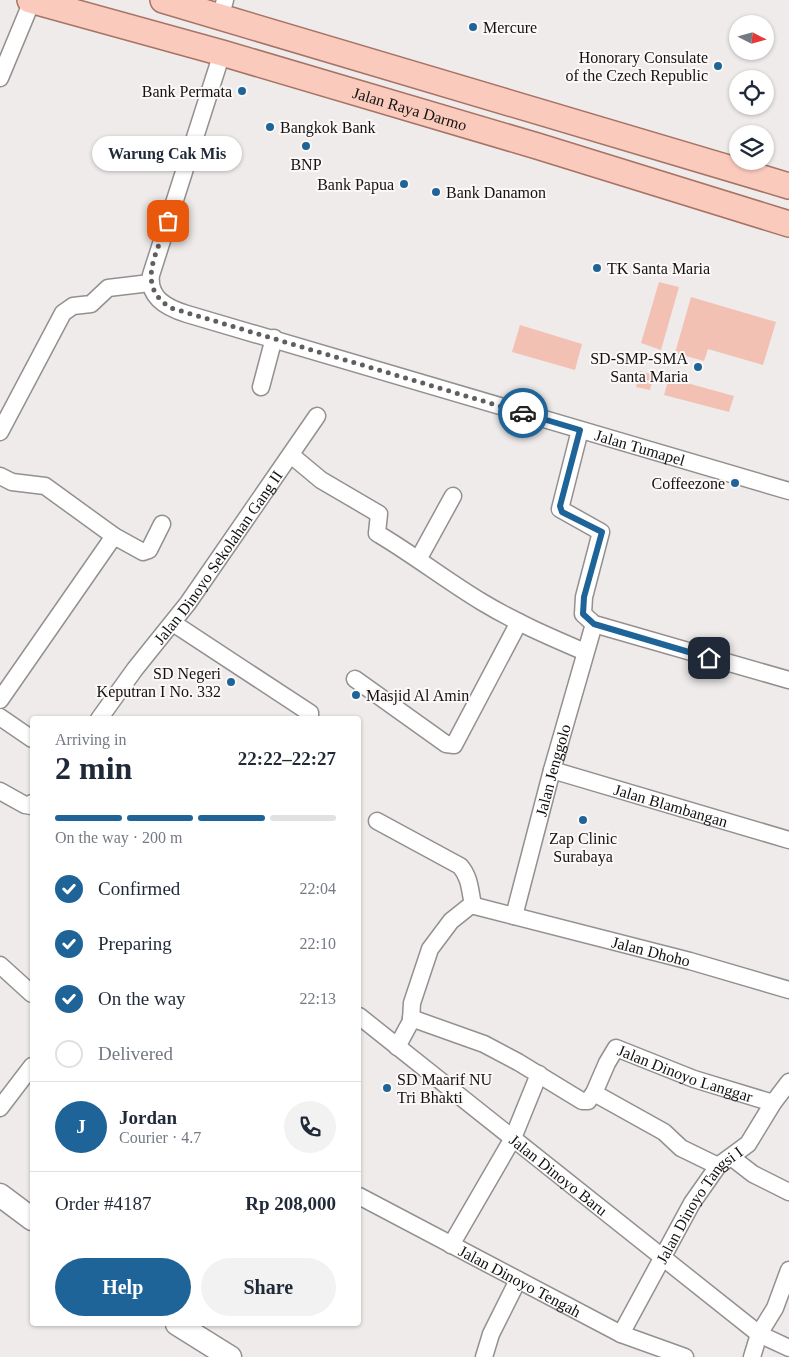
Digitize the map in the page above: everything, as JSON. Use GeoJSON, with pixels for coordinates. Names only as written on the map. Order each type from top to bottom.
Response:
{"type":"FeatureCollection","features":[{"type":"Feature","properties":{"kind":"main road","name":"Jalan Raya Darmo"},"geometry":{"type":"LineString","coordinates":[[31,0],[222,53],[537,146],[789,224]]}},
{"type":"Feature","properties":{"kind":"main road"},"geometry":{"type":"LineString","coordinates":[[163,0],[222,9],[367,59],[789,186]]}},
{"type":"Feature","properties":{"kind":"main road"},"geometry":{"type":"LineString","coordinates":[[537,146],[549,142],[554,130],[552,121],[544,112]]}},
{"type":"Feature","properties":{"kind":"main road"},"geometry":{"type":"LineString","coordinates":[[574,158],[570,151],[572,137],[577,128],[583,125]]}},
{"type":"Feature","properties":{"kind":"main road"},"geometry":{"type":"LineString","coordinates":[[0,1195],[30,1218]]}},
{"type":"Feature","properties":{"kind":"main road"},"geometry":{"type":"LineString","coordinates":[[182,1326],[230,1357]]}},
{"type":"Feature","properties":{"kind":"street"},"geometry":{"type":"LineString","coordinates":[[0,78],[31,0]]}},
{"type":"Feature","properties":{"kind":"street"},"geometry":{"type":"LineString","coordinates":[[0,432],[63,313],[73,306],[91,304],[108,288],[151,287],[157,252],[222,53]]}},
{"type":"Feature","properties":{"kind":"street","name":"Jalan Tumapel"},"geometry":{"type":"LineString","coordinates":[[151,287],[163,304],[178,311],[789,491]]}},
{"type":"Feature","properties":{"kind":"street"},"geometry":{"type":"LineString","coordinates":[[261,387],[274,338]]}},
{"type":"Feature","properties":{"kind":"street","name":"Jalan Dinoyo Sekolahan Gang II"},"geometry":{"type":"LineString","coordinates":[[101,716],[134,668],[173,623],[317,416]]}},
{"type":"Feature","properties":{"kind":"street"},"geometry":{"type":"LineString","coordinates":[[580,430],[560,509],[602,532],[582,607],[583,614],[594,624],[789,680]]}},
{"type":"Feature","properties":{"kind":"street"},"geometry":{"type":"LineString","coordinates":[[291,455],[320,480],[379,514],[376,533],[419,558],[455,586],[519,622],[586,652]]}},
{"type":"Feature","properties":{"kind":"street"},"geometry":{"type":"LineString","coordinates":[[0,476],[12,482],[45,486],[114,536],[146,552],[162,524]]}},
{"type":"Feature","properties":{"kind":"street"},"geometry":{"type":"LineString","coordinates":[[419,558],[453,496]]}},
{"type":"Feature","properties":{"kind":"street"},"geometry":{"type":"LineString","coordinates":[[0,700],[114,536]]}},
{"type":"Feature","properties":{"kind":"street"},"geometry":{"type":"LineString","coordinates":[[355,679],[446,744],[454,745],[519,622]]}},
{"type":"Feature","properties":{"kind":"street"},"geometry":{"type":"LineString","coordinates":[[173,623],[310,716]]}},
{"type":"Feature","properties":{"kind":"street","name":"Jalan Jenggolo"},"geometry":{"type":"LineString","coordinates":[[514,916],[552,770],[594,624]]}},
{"type":"Feature","properties":{"kind":"street"},"geometry":{"type":"LineString","coordinates":[[0,717],[30,738]]}},
{"type":"Feature","properties":{"kind":"street","name":"Jalan Blambangan"},"geometry":{"type":"LineString","coordinates":[[552,770],[789,840]]}},
{"type":"Feature","properties":{"kind":"street"},"geometry":{"type":"LineString","coordinates":[[0,791],[30,806]]}},
{"type":"Feature","properties":{"kind":"street"},"geometry":{"type":"LineString","coordinates":[[377,821],[460,866],[466,872],[473,906],[464,909],[451,921],[430,950],[414,996],[411,1018],[397,1047]]}},
{"type":"Feature","properties":{"kind":"street","name":"Jalan Dhoho"},"geometry":{"type":"LineString","coordinates":[[473,906],[789,990]]}},
{"type":"Feature","properties":{"kind":"street"},"geometry":{"type":"LineString","coordinates":[[0,965],[30,992]]}},
{"type":"Feature","properties":{"kind":"street","name":"Jalan Dinoyo Baru"},"geometry":{"type":"LineString","coordinates":[[361,1018],[759,1334],[789,1348]]}},
{"type":"Feature","properties":{"kind":"street"},"geometry":{"type":"LineString","coordinates":[[411,1018],[484,1044],[539,1074],[582,1101],[588,1101],[594,1093],[664,1132],[681,1148],[724,1161],[789,1192]]}},
{"type":"Feature","properties":{"kind":"street","name":"Jalan Dinoyo Langgar"},"geometry":{"type":"LineString","coordinates":[[594,1093],[616,1048],[694,1079],[773,1103]]}},
{"type":"Feature","properties":{"kind":"street"},"geometry":{"type":"LineString","coordinates":[[0,1108],[30,1069]]}},
{"type":"Feature","properties":{"kind":"street"},"geometry":{"type":"LineString","coordinates":[[451,1245],[513,1138],[539,1074]]}},
{"type":"Feature","properties":{"kind":"street","name":"Jalan Dinoyo Tangsi I"},"geometry":{"type":"LineString","coordinates":[[621,1334],[692,1203],[724,1161],[752,1139],[773,1103],[789,1082]]}},
{"type":"Feature","properties":{"kind":"street","name":"Jalan Dinoyo Tengah"},"geometry":{"type":"LineString","coordinates":[[361,1197],[621,1334],[685,1357]]}},
{"type":"Feature","properties":{"kind":"street"},"geometry":{"type":"LineString","coordinates":[[752,1357],[759,1334],[775,1308],[789,1270]]}},
{"type":"Feature","properties":{"kind":"street"},"geometry":{"type":"LineString","coordinates":[[484,1357],[491,1334],[518,1280]]}},
{"type":"Feature","properties":{"kind":"shaded area"},"geometry":{"type":"Polygon","coordinates":[[[659,282],[679,287],[661,350],[641,343],[659,282]]]}},
{"type":"Feature","properties":{"kind":"shaded area"},"geometry":{"type":"Polygon","coordinates":[[[691,297],[776,322],[763,365],[708,349],[704,361],[675,353],[691,297]]]}},
{"type":"Feature","properties":{"kind":"shaded area"},"geometry":{"type":"Polygon","coordinates":[[[520,325],[582,344],[575,370],[512,352],[520,325]]]}},
{"type":"Feature","properties":{"kind":"shaded area"},"geometry":{"type":"Polygon","coordinates":[[[640,371],[654,375],[650,390],[636,387],[640,371]]]}},
{"type":"Feature","properties":{"kind":"shaded area"},"geometry":{"type":"Polygon","coordinates":[[[669,378],[734,396],[729,412],[664,395],[669,378]]]}},
{"type":"Feature","properties":{"kind":"way so far"},"geometry":{"type":"LineString","coordinates":[[168,221],[154,263],[150,283],[152,290],[163,304],[186,314],[274,338],[448,392],[523,413]]}},
{"type":"Feature","properties":{"kind":"place","name":"Mercure"},"geometry":{"type":"Point","coordinates":[473,27]}},
{"type":"Feature","properties":{"kind":"place","name":"Honorary Consulate of the Czech Republic"},"geometry":{"type":"Point","coordinates":[718,66]}},
{"type":"Feature","properties":{"kind":"place","name":"Bank Permata"},"geometry":{"type":"Point","coordinates":[242,91]}},
{"type":"Feature","properties":{"kind":"place","name":"Bangkok Bank"},"geometry":{"type":"Point","coordinates":[270,127]}},
{"type":"Feature","properties":{"kind":"place","name":"BNP"},"geometry":{"type":"Point","coordinates":[306,146]}},
{"type":"Feature","properties":{"kind":"place","name":"Bank Papua"},"geometry":{"type":"Point","coordinates":[404,184]}},
{"type":"Feature","properties":{"kind":"place","name":"Bank Danamon"},"geometry":{"type":"Point","coordinates":[436,192]}},
{"type":"Feature","properties":{"kind":"place","name":"Warung Cak Mis"},"geometry":{"type":"Point","coordinates":[168,221]}},
{"type":"Feature","properties":{"kind":"place","name":"TK Santa Maria"},"geometry":{"type":"Point","coordinates":[597,268]}},
{"type":"Feature","properties":{"kind":"place","name":"SD-SMP-SMA Santa Maria"},"geometry":{"type":"Point","coordinates":[698,367]}},
{"type":"Feature","properties":{"kind":"place","name":"Coffeezone"},"geometry":{"type":"Point","coordinates":[735,483]}},
{"type":"Feature","properties":{"kind":"place","name":"SD Negeri Keputran I No. 332"},"geometry":{"type":"Point","coordinates":[231,682]}},
{"type":"Feature","properties":{"kind":"place","name":"Masjid Al Amin"},"geometry":{"type":"Point","coordinates":[356,695]}},
{"type":"Feature","properties":{"kind":"place","name":"Zap Clinic Surabaya"},"geometry":{"type":"Point","coordinates":[583,820]}},
{"type":"Feature","properties":{"kind":"place","name":"SD Maarif NU Tri Bhakti"},"geometry":{"type":"Point","coordinates":[387,1088]}},
{"type":"Feature","properties":{"kind":"route"},"geometry":{"type":"LineString","coordinates":[[523,413],[580,430],[560,509],[562,512],[602,532],[584,597],[583,614],[594,624],[709,658]]}}]}
